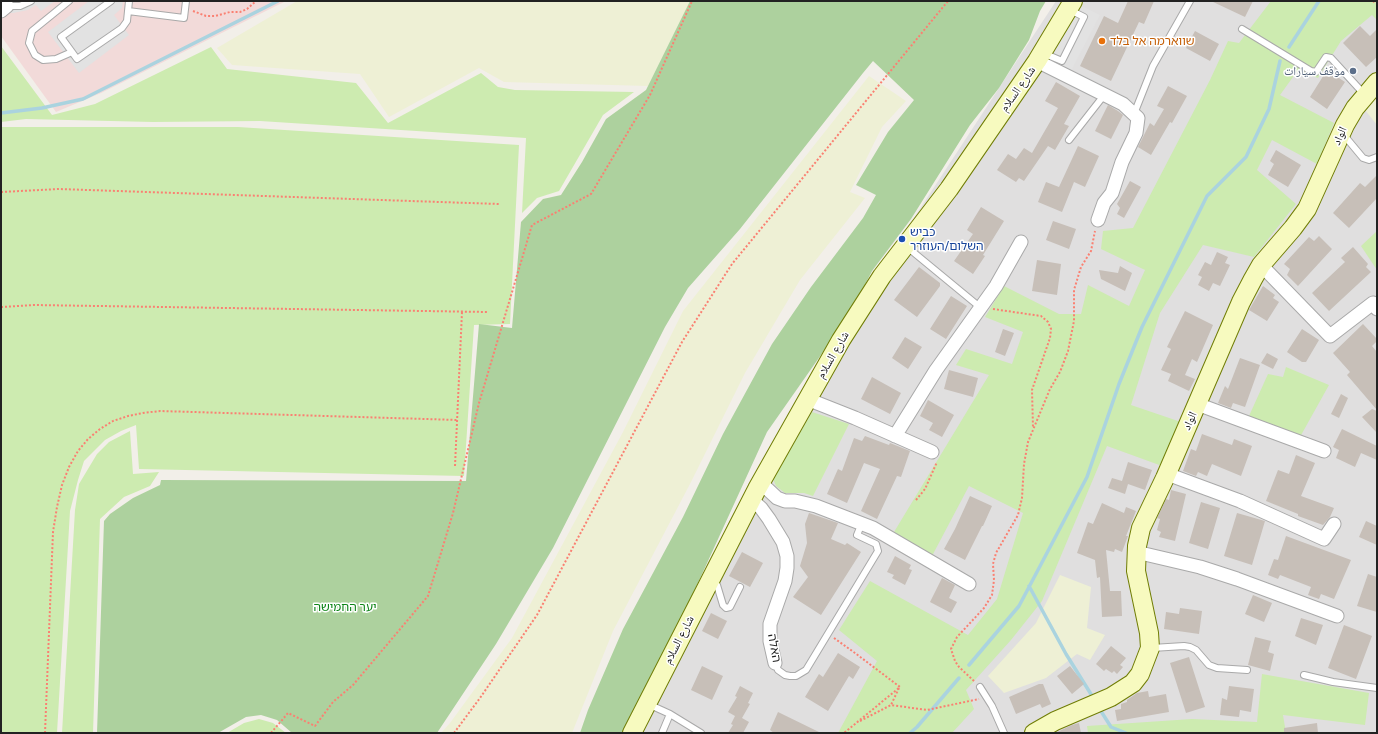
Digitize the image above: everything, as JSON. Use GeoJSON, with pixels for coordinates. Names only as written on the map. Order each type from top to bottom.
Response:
{"type":"FeatureCollection","features":[{"type":"Feature","properties":{"kind":"main road","name":"شارع السلام"},"geometry":{"type":"LineString","coordinates":[[632,733],[710,579],[761,483],[841,340],[882,276],[949,189],[1040,56],[1071,5]]}},
{"type":"Feature","properties":{"kind":"main road","name":"الواد"},"geometry":{"type":"LineString","coordinates":[[1034,733],[1111,697],[1133,683],[1140,674],[1150,648],[1149,633],[1136,571],[1136,552],[1141,528],[1167,474],[1242,302],[1261,265],[1307,210],[1342,132],[1355,108],[1377,82]]}},
{"type":"Feature","properties":{"kind":"street"},"geometry":{"type":"LineString","coordinates":[[1040,56],[1123,104],[1138,118],[1136,133],[1122,162],[1112,193],[1104,203],[1098,220]]}},
{"type":"Feature","properties":{"kind":"street"},"geometry":{"type":"LineString","coordinates":[[895,436],[936,370],[996,286],[1021,242]]}},
{"type":"Feature","properties":{"kind":"street"},"geometry":{"type":"LineString","coordinates":[[1261,265],[1330,336],[1376,304]]}},
{"type":"Feature","properties":{"kind":"street"},"geometry":{"type":"LineString","coordinates":[[807,399],[932,452]]}},
{"type":"Feature","properties":{"kind":"street"},"geometry":{"type":"LineString","coordinates":[[1197,404],[1324,451]]}},
{"type":"Feature","properties":{"kind":"street"},"geometry":{"type":"LineString","coordinates":[[1167,474],[1240,501],[1324,539],[1334,524]]}},
{"type":"Feature","properties":{"kind":"street"},"geometry":{"type":"LineString","coordinates":[[761,483],[777,498],[785,501],[794,501],[816,506],[873,528],[969,584]]}},
{"type":"Feature","properties":{"kind":"street","name":"האלה"},"geometry":{"type":"LineString","coordinates":[[752,500],[770,519],[783,542],[787,556],[785,581],[770,624],[770,641],[775,663]]}},
{"type":"Feature","properties":{"kind":"street"},"geometry":{"type":"LineString","coordinates":[[1136,552],[1215,572],[1337,616]]}},
{"type":"Feature","properties":{"kind":"lane"},"geometry":{"type":"LineString","coordinates":[[4,9],[20,6],[31,1]]}},
{"type":"Feature","properties":{"kind":"lane"},"geometry":{"type":"LineString","coordinates":[[68,1],[32,31],[29,43],[35,56],[43,60],[56,59],[72,52]]}},
{"type":"Feature","properties":{"kind":"lane"},"geometry":{"type":"LineString","coordinates":[[111,1],[61,37],[77,59],[122,28],[127,21],[129,1]]}},
{"type":"Feature","properties":{"kind":"lane"},"geometry":{"type":"LineString","coordinates":[[1134,114],[1153,66],[1190,1]]}},
{"type":"Feature","properties":{"kind":"lane"},"geometry":{"type":"LineString","coordinates":[[128,11],[184,18],[186,3]]}},
{"type":"Feature","properties":{"kind":"lane"},"geometry":{"type":"LineString","coordinates":[[1242,29],[1311,71],[1316,72],[1326,57],[1331,58],[1365,96]]}},
{"type":"Feature","properties":{"kind":"lane"},"geometry":{"type":"LineString","coordinates":[[1069,140],[1105,94]]}},
{"type":"Feature","properties":{"kind":"lane"},"geometry":{"type":"LineString","coordinates":[[1342,132],[1363,158],[1369,160],[1377,157]]}},
{"type":"Feature","properties":{"kind":"lane"},"geometry":{"type":"LineString","coordinates":[[905,246],[981,308]]}},
{"type":"Feature","properties":{"kind":"lane","name":"האלה"},"geometry":{"type":"LineString","coordinates":[[775,663],[778,670],[785,675],[796,676],[806,670],[878,551],[876,544],[857,535],[862,523]]}},
{"type":"Feature","properties":{"kind":"lane"},"geometry":{"type":"LineString","coordinates":[[710,579],[717,585],[726,608],[730,607],[740,587]]}},
{"type":"Feature","properties":{"kind":"lane"},"geometry":{"type":"LineString","coordinates":[[1150,648],[1190,647],[1196,650],[1209,664],[1217,668],[1247,670]]}},
{"type":"Feature","properties":{"kind":"lane"},"geometry":{"type":"LineString","coordinates":[[1304,675],[1333,682],[1377,688]]}},
{"type":"Feature","properties":{"kind":"lane"},"geometry":{"type":"LineString","coordinates":[[980,687],[992,706],[1004,733]]}},
{"type":"Feature","properties":{"kind":"lane"},"geometry":{"type":"LineString","coordinates":[[647,703],[670,714],[701,733]]}},
{"type":"Feature","properties":{"kind":"lane"},"geometry":{"type":"LineString","coordinates":[[662,733],[670,714]]}},
{"type":"Feature","properties":{"kind":"path"},"geometry":{"type":"LineString","coordinates":[[186,3],[200,15],[211,17],[230,12],[240,12],[247,9],[256,1]]}},
{"type":"Feature","properties":{"kind":"path"},"geometry":{"type":"LineString","coordinates":[[271,733],[288,713],[316,726],[333,702],[353,685],[428,596],[453,513],[479,403],[532,225],[591,194],[650,95],[692,1]]}},
{"type":"Feature","properties":{"kind":"path"},"geometry":{"type":"LineString","coordinates":[[454,733],[537,615],[682,342],[732,264],[948,1]]}},
{"type":"Feature","properties":{"kind":"path"},"geometry":{"type":"LineString","coordinates":[[1373,1],[1375,3],[1377,1]]}},
{"type":"Feature","properties":{"kind":"path"},"geometry":{"type":"LineString","coordinates":[[1,192],[59,189],[499,204]]}},
{"type":"Feature","properties":{"kind":"path"},"geometry":{"type":"LineString","coordinates":[[980,687],[959,667],[955,661],[951,649],[957,637],[984,608],[992,596],[994,580],[993,564],[996,553],[1018,515],[1022,498],[1024,464],[1028,442],[1068,351],[1074,322],[1074,290],[1081,267],[1091,251],[1098,220]]}},
{"type":"Feature","properties":{"kind":"path"},"geometry":{"type":"LineString","coordinates":[[1,307],[34,305],[488,312]]}},
{"type":"Feature","properties":{"kind":"path"},"geometry":{"type":"LineString","coordinates":[[981,308],[1041,316],[1048,322],[1051,329],[1050,338],[1032,390],[1033,429]]}},
{"type":"Feature","properties":{"kind":"path"},"geometry":{"type":"LineString","coordinates":[[455,466],[462,311]]}},
{"type":"Feature","properties":{"kind":"path"},"geometry":{"type":"LineString","coordinates":[[45,733],[54,532],[57,507],[62,485],[69,467],[81,447],[100,429],[113,421],[128,416],[160,412],[458,420]]}},
{"type":"Feature","properties":{"kind":"path"},"geometry":{"type":"LineString","coordinates":[[916,500],[925,489],[940,454],[932,452]]}},
{"type":"Feature","properties":{"kind":"path"},"geometry":{"type":"LineString","coordinates":[[827,633],[900,687]]}},
{"type":"Feature","properties":{"kind":"path"},"geometry":{"type":"LineString","coordinates":[[891,705],[900,687]]}},
{"type":"Feature","properties":{"kind":"path"},"geometry":{"type":"LineString","coordinates":[[844,733],[900,687]]}},
{"type":"Feature","properties":{"kind":"path"},"geometry":{"type":"LineString","coordinates":[[856,723],[891,705],[927,710],[987,698]]}},
{"type":"Feature","properties":{"kind":"shaded area"},"geometry":{"type":"Polygon","coordinates":[[[1,1],[286,1],[101,93],[56,112],[1,36],[1,1]]]}},
{"type":"Feature","properties":{"kind":"shaded area"},"geometry":{"type":"Polygon","coordinates":[[[3,1],[55,1],[41,11],[36,5],[28,10],[13,13],[3,12],[3,1]]]}},
{"type":"Feature","properties":{"kind":"shaded area"},"geometry":{"type":"Polygon","coordinates":[[[89,1],[123,1],[122,8],[114,15],[129,35],[79,73],[48,32],[89,1]]]}},
{"type":"Feature","properties":{"kind":"shaded area"},"geometry":{"type":"Polygon","coordinates":[[[1056,1],[1377,1],[1377,733],[628,733],[738,506],[800,392],[1056,1]]]}},
{"type":"Feature","properties":{"kind":"shaded area"},"geometry":{"type":"Polygon","coordinates":[[[1080,5],[1100,15],[1071,71],[1050,60],[1080,5]]]}},
{"type":"Feature","properties":{"kind":"green space"},"geometry":{"type":"Polygon","coordinates":[[[297,1],[691,1],[648,86],[504,82],[479,68],[389,117],[360,74],[232,65],[217,48],[297,1]]]}},
{"type":"Feature","properties":{"kind":"green space","name":"יער החמישה"},"geometry":{"type":"Polygon","coordinates":[[[690,1],[1046,1],[1040,11],[1029,40],[999,88],[970,125],[911,219],[872,271],[851,312],[767,432],[654,679],[622,733],[580,733],[588,710],[623,629],[683,517],[723,434],[772,344],[811,287],[863,218],[876,195],[856,185],[888,132],[914,100],[873,61],[740,229],[688,288],[665,327],[553,548],[496,644],[437,733],[292,733],[277,720],[261,715],[246,717],[218,733],[97,733],[104,521],[110,514],[133,498],[160,485],[161,480],[466,481],[479,324],[512,328],[521,222],[543,199],[561,195],[582,162],[606,119],[646,90],[690,1]]]}},
{"type":"Feature","properties":{"kind":"green space"},"geometry":{"type":"Polygon","coordinates":[[[1271,1],[1377,1],[1377,20],[1372,15],[1341,41],[1318,78],[1298,70],[1280,95],[1334,123],[1317,164],[1272,140],[1257,170],[1296,204],[1254,257],[1203,245],[1160,313],[1131,405],[1181,422],[1162,466],[1107,446],[1042,601],[1011,640],[966,690],[974,709],[952,733],[838,733],[877,661],[839,630],[870,581],[968,635],[997,599],[1023,513],[969,486],[932,556],[894,532],[989,375],[956,365],[966,349],[1012,364],[1023,332],[985,317],[1004,286],[1059,314],[1081,314],[1088,285],[1129,306],[1145,270],[1101,249],[1103,231],[1133,228],[1210,80],[1228,41],[1239,43],[1271,1]]]}},
{"type":"Feature","properties":{"kind":"green space"},"geometry":{"type":"Polygon","coordinates":[[[1,46],[52,115],[95,104],[211,47],[227,69],[356,83],[388,123],[481,73],[498,87],[515,90],[634,92],[603,115],[559,191],[537,198],[522,213],[526,138],[260,121],[153,122],[26,119],[1,122],[1,46]]]}},
{"type":"Feature","properties":{"kind":"green space"},"geometry":{"type":"Polygon","coordinates":[[[869,76],[906,101],[882,127],[850,192],[865,198],[800,280],[745,373],[691,482],[613,631],[572,733],[441,733],[450,723],[512,638],[623,432],[683,311],[869,76]]]}},
{"type":"Feature","properties":{"kind":"green space"},"geometry":{"type":"Polygon","coordinates":[[[1377,95],[1377,125],[1365,110],[1377,95]]]}},
{"type":"Feature","properties":{"kind":"green space"},"geometry":{"type":"Polygon","coordinates":[[[1,127],[238,127],[519,145],[510,324],[474,325],[464,476],[139,469],[136,425],[105,440],[84,461],[70,511],[57,733],[1,733],[1,127]]]}},
{"type":"Feature","properties":{"kind":"green space"},"geometry":{"type":"Polygon","coordinates":[[[1377,231],[1377,270],[1361,246],[1377,231]]]}},
{"type":"Feature","properties":{"kind":"green space"},"geometry":{"type":"Polygon","coordinates":[[[1286,367],[1329,385],[1300,437],[1249,416],[1268,374],[1283,377],[1286,367]]]}},
{"type":"Feature","properties":{"kind":"green space"},"geometry":{"type":"Polygon","coordinates":[[[812,412],[849,424],[813,496],[804,493],[785,493],[776,486],[773,479],[812,412]]]}},
{"type":"Feature","properties":{"kind":"green space"},"geometry":{"type":"Polygon","coordinates":[[[130,431],[133,474],[159,472],[150,486],[124,497],[100,519],[93,733],[62,733],[75,510],[79,484],[97,454],[109,442],[130,431]]]}},
{"type":"Feature","properties":{"kind":"green space"},"geometry":{"type":"Polygon","coordinates":[[[1060,575],[1091,587],[1087,628],[1105,635],[1090,660],[1077,654],[1046,678],[1004,693],[988,676],[1036,623],[1060,575]]]}},
{"type":"Feature","properties":{"kind":"green space"},"geometry":{"type":"Polygon","coordinates":[[[1262,674],[1369,693],[1365,725],[1283,715],[1286,733],[1088,733],[1087,726],[1192,719],[1257,722],[1262,674]]]}},
{"type":"Feature","properties":{"kind":"green space"},"geometry":{"type":"Polygon","coordinates":[[[259,719],[273,723],[286,733],[227,733],[244,723],[259,719]]]}},
{"type":"Feature","properties":{"kind":"building"},"geometry":{"type":"Polygon","coordinates":[[[1128,1],[1154,1],[1144,24],[1139,22],[1111,81],[1080,66],[1104,16],[1118,23],[1128,1]]]}},
{"type":"Feature","properties":{"kind":"building"},"geometry":{"type":"Polygon","coordinates":[[[1211,1],[1253,1],[1245,17],[1211,1]]]}},
{"type":"Feature","properties":{"kind":"building"},"geometry":{"type":"Polygon","coordinates":[[[1360,26],[1370,36],[1377,29],[1377,57],[1366,67],[1343,43],[1360,26]]]}},
{"type":"Feature","properties":{"kind":"building"},"geometry":{"type":"Polygon","coordinates":[[[1195,31],[1219,44],[1210,61],[1186,48],[1195,31]]]}},
{"type":"Feature","properties":{"kind":"building"},"geometry":{"type":"Polygon","coordinates":[[[1327,70],[1345,82],[1327,109],[1310,97],[1327,70]]]}},
{"type":"Feature","properties":{"kind":"building"},"geometry":{"type":"Polygon","coordinates":[[[1056,82],[1080,96],[1064,124],[1069,126],[1055,150],[1048,146],[1024,181],[1019,178],[1016,182],[997,170],[1008,154],[1016,159],[1024,148],[1032,153],[1058,108],[1045,101],[1056,82]]]}},
{"type":"Feature","properties":{"kind":"building"},"geometry":{"type":"Polygon","coordinates":[[[1168,86],[1187,96],[1172,123],[1170,122],[1151,155],[1138,147],[1150,123],[1154,126],[1164,109],[1157,106],[1168,86]]]}},
{"type":"Feature","properties":{"kind":"building"},"geometry":{"type":"Polygon","coordinates":[[[1108,105],[1123,115],[1111,139],[1095,131],[1108,105]]]}},
{"type":"Feature","properties":{"kind":"building"},"geometry":{"type":"Polygon","coordinates":[[[1078,146],[1099,156],[1085,187],[1074,182],[1062,212],[1038,202],[1046,182],[1059,187],[1078,146]]]}},
{"type":"Feature","properties":{"kind":"building"},"geometry":{"type":"Polygon","coordinates":[[[1276,150],[1301,165],[1288,187],[1268,175],[1274,164],[1270,161],[1276,150]]]}},
{"type":"Feature","properties":{"kind":"building"},"geometry":{"type":"Polygon","coordinates":[[[1377,175],[1377,198],[1349,228],[1333,213],[1360,183],[1365,187],[1377,175]]]}},
{"type":"Feature","properties":{"kind":"building"},"geometry":{"type":"Polygon","coordinates":[[[1130,181],[1141,187],[1124,218],[1117,214],[1120,208],[1117,204],[1130,181]]]}},
{"type":"Feature","properties":{"kind":"building"},"geometry":{"type":"Polygon","coordinates":[[[981,207],[1004,221],[983,255],[985,256],[973,274],[954,261],[973,234],[967,230],[981,207]]]}},
{"type":"Feature","properties":{"kind":"building"},"geometry":{"type":"Polygon","coordinates":[[[1053,221],[1076,229],[1069,249],[1046,240],[1053,221]]]}},
{"type":"Feature","properties":{"kind":"building"},"geometry":{"type":"Polygon","coordinates":[[[1319,236],[1332,249],[1298,286],[1287,275],[1290,269],[1284,264],[1309,237],[1314,241],[1319,236]]]}},
{"type":"Feature","properties":{"kind":"building"},"geometry":{"type":"Polygon","coordinates":[[[1353,247],[1368,264],[1366,267],[1371,272],[1329,311],[1312,293],[1345,262],[1341,258],[1353,247]]]}},
{"type":"Feature","properties":{"kind":"building"},"geometry":{"type":"Polygon","coordinates":[[[1217,252],[1228,257],[1225,263],[1230,265],[1220,286],[1213,283],[1209,291],[1198,285],[1202,277],[1198,275],[1205,262],[1211,265],[1217,252]]]}},
{"type":"Feature","properties":{"kind":"building"},"geometry":{"type":"Polygon","coordinates":[[[1037,260],[1061,264],[1057,295],[1032,291],[1037,260]]]}},
{"type":"Feature","properties":{"kind":"building"},"geometry":{"type":"Polygon","coordinates":[[[1120,266],[1132,273],[1125,291],[1101,279],[1099,270],[1118,273],[1120,266]]]}},
{"type":"Feature","properties":{"kind":"building"},"geometry":{"type":"Polygon","coordinates":[[[919,267],[940,283],[940,286],[917,317],[894,300],[919,267]]]}},
{"type":"Feature","properties":{"kind":"building"},"geometry":{"type":"Polygon","coordinates":[[[1263,286],[1275,295],[1273,298],[1279,302],[1267,321],[1249,310],[1263,286]]]}},
{"type":"Feature","properties":{"kind":"building"},"geometry":{"type":"Polygon","coordinates":[[[951,296],[967,306],[946,339],[930,329],[951,296]]]}},
{"type":"Feature","properties":{"kind":"building"},"geometry":{"type":"Polygon","coordinates":[[[1185,311],[1213,325],[1197,362],[1192,359],[1185,375],[1195,379],[1189,391],[1168,381],[1171,374],[1161,370],[1171,349],[1167,347],[1185,311]]]}},
{"type":"Feature","properties":{"kind":"building"},"geometry":{"type":"Polygon","coordinates":[[[1363,324],[1377,339],[1372,346],[1377,352],[1377,410],[1347,375],[1350,372],[1333,353],[1363,324]]]}},
{"type":"Feature","properties":{"kind":"building"},"geometry":{"type":"Polygon","coordinates":[[[1003,329],[1014,333],[1005,356],[995,352],[1003,329]]]}},
{"type":"Feature","properties":{"kind":"building"},"geometry":{"type":"Polygon","coordinates":[[[1302,329],[1319,340],[1306,362],[1302,362],[1287,352],[1302,329]]]}},
{"type":"Feature","properties":{"kind":"building"},"geometry":{"type":"Polygon","coordinates":[[[905,337],[922,347],[908,369],[892,358],[905,337]]]}},
{"type":"Feature","properties":{"kind":"building"},"geometry":{"type":"Polygon","coordinates":[[[1267,353],[1278,359],[1273,369],[1261,363],[1267,353]]]}},
{"type":"Feature","properties":{"kind":"building"},"geometry":{"type":"Polygon","coordinates":[[[1240,358],[1260,365],[1245,407],[1233,403],[1231,408],[1218,403],[1225,386],[1228,389],[1240,358]]]}},
{"type":"Feature","properties":{"kind":"building"},"geometry":{"type":"Polygon","coordinates":[[[949,370],[978,378],[973,397],[944,389],[949,370]]]}},
{"type":"Feature","properties":{"kind":"building"},"geometry":{"type":"Polygon","coordinates":[[[872,377],[901,393],[890,414],[861,399],[872,377]]]}},
{"type":"Feature","properties":{"kind":"building"},"geometry":{"type":"Polygon","coordinates":[[[1341,394],[1348,398],[1339,418],[1331,414],[1341,394]]]}},
{"type":"Feature","properties":{"kind":"building"},"geometry":{"type":"Polygon","coordinates":[[[928,400],[954,415],[942,437],[929,430],[933,423],[920,416],[928,400]]]}},
{"type":"Feature","properties":{"kind":"building"},"geometry":{"type":"Polygon","coordinates":[[[1372,409],[1377,411],[1377,433],[1362,417],[1372,409]]]}},
{"type":"Feature","properties":{"kind":"building"},"geometry":{"type":"Polygon","coordinates":[[[1342,429],[1377,446],[1377,460],[1361,453],[1355,467],[1336,458],[1339,450],[1333,447],[1342,429]]]}},
{"type":"Feature","properties":{"kind":"building"},"geometry":{"type":"Polygon","coordinates":[[[1202,434],[1232,445],[1234,439],[1252,446],[1241,476],[1212,464],[1207,476],[1198,472],[1196,476],[1183,471],[1191,449],[1196,451],[1202,434]]]}},
{"type":"Feature","properties":{"kind":"building"},"geometry":{"type":"Polygon","coordinates":[[[865,436],[889,445],[890,443],[910,451],[901,477],[897,476],[877,519],[861,511],[880,469],[864,463],[847,503],[827,494],[838,469],[842,471],[854,438],[862,441],[865,436]]]}},
{"type":"Feature","properties":{"kind":"building"},"geometry":{"type":"Polygon","coordinates":[[[1296,455],[1315,463],[1301,496],[1334,508],[1330,517],[1323,525],[1298,516],[1298,514],[1266,501],[1278,470],[1289,474],[1296,455]]]}},
{"type":"Feature","properties":{"kind":"building"},"geometry":{"type":"Polygon","coordinates":[[[1128,462],[1152,470],[1145,490],[1128,484],[1125,494],[1108,488],[1112,478],[1122,481],[1128,462]]]}},
{"type":"Feature","properties":{"kind":"building"},"geometry":{"type":"Polygon","coordinates":[[[1171,490],[1186,494],[1175,541],[1159,537],[1161,532],[1157,530],[1160,519],[1157,518],[1166,499],[1169,500],[1171,490]]]}},
{"type":"Feature","properties":{"kind":"building"},"geometry":{"type":"Polygon","coordinates":[[[970,496],[992,506],[965,560],[944,549],[970,496]]]}},
{"type":"Feature","properties":{"kind":"building"},"geometry":{"type":"Polygon","coordinates":[[[1201,502],[1220,508],[1208,549],[1189,543],[1201,502]]]}},
{"type":"Feature","properties":{"kind":"building"},"geometry":{"type":"Polygon","coordinates":[[[1102,503],[1124,513],[1126,507],[1136,511],[1126,536],[1128,536],[1122,552],[1115,549],[1114,552],[1106,550],[1110,591],[1121,591],[1122,616],[1102,617],[1100,577],[1097,578],[1095,560],[1077,553],[1088,522],[1093,524],[1102,503]]]}},
{"type":"Feature","properties":{"kind":"building"},"geometry":{"type":"Polygon","coordinates":[[[809,513],[838,523],[831,539],[845,545],[847,543],[861,552],[821,615],[793,597],[808,577],[800,566],[807,543],[805,524],[809,513]]]}},
{"type":"Feature","properties":{"kind":"building"},"geometry":{"type":"Polygon","coordinates":[[[1237,513],[1265,521],[1252,565],[1224,556],[1237,513]]]}},
{"type":"Feature","properties":{"kind":"building"},"geometry":{"type":"Polygon","coordinates":[[[1366,521],[1377,526],[1377,545],[1359,537],[1366,521]]]}},
{"type":"Feature","properties":{"kind":"building"},"geometry":{"type":"Polygon","coordinates":[[[1286,536],[1351,560],[1334,599],[1321,594],[1319,599],[1308,595],[1311,587],[1280,575],[1278,579],[1268,575],[1274,559],[1278,560],[1286,536]]]}},
{"type":"Feature","properties":{"kind":"building"},"geometry":{"type":"Polygon","coordinates":[[[742,552],[763,563],[750,587],[729,576],[742,552]]]}},
{"type":"Feature","properties":{"kind":"building"},"geometry":{"type":"Polygon","coordinates":[[[895,556],[911,565],[909,569],[912,570],[905,585],[892,578],[894,575],[887,572],[895,556]]]}},
{"type":"Feature","properties":{"kind":"building"},"geometry":{"type":"Polygon","coordinates":[[[1368,574],[1377,577],[1377,612],[1357,606],[1368,574]]]}},
{"type":"Feature","properties":{"kind":"building"},"geometry":{"type":"Polygon","coordinates":[[[942,578],[955,585],[949,598],[957,602],[951,613],[930,602],[942,578]]]}},
{"type":"Feature","properties":{"kind":"building"},"geometry":{"type":"Polygon","coordinates":[[[1253,595],[1272,603],[1264,622],[1245,614],[1253,595]]]}},
{"type":"Feature","properties":{"kind":"building"},"geometry":{"type":"Polygon","coordinates":[[[1180,608],[1202,611],[1199,634],[1164,629],[1166,612],[1179,614],[1180,608]]]}},
{"type":"Feature","properties":{"kind":"building"},"geometry":{"type":"Polygon","coordinates":[[[711,613],[727,621],[718,639],[702,631],[711,613]]]}},
{"type":"Feature","properties":{"kind":"building"},"geometry":{"type":"Polygon","coordinates":[[[1301,618],[1323,625],[1316,645],[1295,636],[1301,618]]]}},
{"type":"Feature","properties":{"kind":"building"},"geometry":{"type":"Polygon","coordinates":[[[1344,625],[1372,636],[1356,679],[1328,668],[1344,625]]]}},
{"type":"Feature","properties":{"kind":"building"},"geometry":{"type":"Polygon","coordinates":[[[1255,637],[1271,641],[1268,652],[1274,654],[1270,671],[1248,665],[1255,637]]]}},
{"type":"Feature","properties":{"kind":"building"},"geometry":{"type":"Polygon","coordinates":[[[1111,646],[1126,658],[1120,665],[1123,667],[1117,674],[1114,671],[1112,673],[1106,669],[1104,671],[1096,664],[1111,646]]]}},
{"type":"Feature","properties":{"kind":"building"},"geometry":{"type":"Polygon","coordinates":[[[838,653],[860,667],[853,679],[849,676],[828,711],[805,697],[819,674],[823,677],[838,653]]]}},
{"type":"Feature","properties":{"kind":"building"},"geometry":{"type":"Polygon","coordinates":[[[1189,657],[1205,707],[1186,713],[1170,663],[1189,657]]]}},
{"type":"Feature","properties":{"kind":"building"},"geometry":{"type":"Polygon","coordinates":[[[702,666],[723,676],[712,700],[691,690],[702,666]]]}},
{"type":"Feature","properties":{"kind":"building"},"geometry":{"type":"Polygon","coordinates":[[[1070,666],[1084,684],[1072,694],[1057,676],[1070,666]]]}},
{"type":"Feature","properties":{"kind":"building"},"geometry":{"type":"Polygon","coordinates":[[[1039,684],[1043,684],[1051,704],[1042,708],[1040,704],[1016,714],[1009,697],[1039,684]]]}},
{"type":"Feature","properties":{"kind":"building"},"geometry":{"type":"Polygon","coordinates":[[[740,686],[753,693],[748,703],[750,704],[742,718],[749,722],[743,733],[728,733],[733,725],[731,724],[735,716],[728,712],[737,697],[735,696],[740,686]]]}},
{"type":"Feature","properties":{"kind":"building"},"geometry":{"type":"Polygon","coordinates":[[[1229,686],[1254,689],[1251,712],[1240,710],[1239,717],[1220,715],[1222,698],[1227,700],[1229,686]]]}},
{"type":"Feature","properties":{"kind":"building"},"geometry":{"type":"Polygon","coordinates":[[[1148,691],[1149,697],[1166,694],[1169,712],[1117,721],[1115,710],[1121,709],[1121,704],[1127,702],[1127,700],[1137,693],[1148,691]]]}},
{"type":"Feature","properties":{"kind":"building"},"geometry":{"type":"Polygon","coordinates":[[[778,712],[821,733],[774,733],[770,730],[778,712]]]}},
{"type":"Feature","properties":{"kind":"building"},"geometry":{"type":"Polygon","coordinates":[[[1079,723],[1081,733],[1055,733],[1072,725],[1079,723]]]}},
{"type":"Feature","properties":{"kind":"building"},"geometry":{"type":"Polygon","coordinates":[[[1317,723],[1318,733],[1284,733],[1284,728],[1317,723]]]}},
{"type":"Feature","properties":{"kind":"waterway"},"geometry":{"type":"LineString","coordinates":[[1,113],[42,108],[83,99],[278,1]]}},
{"type":"Feature","properties":{"kind":"waterway"},"geometry":{"type":"LineString","coordinates":[[1289,47],[1319,1]]}},
{"type":"Feature","properties":{"kind":"waterway"},"geometry":{"type":"LineString","coordinates":[[969,665],[1019,606],[1087,477],[1119,384],[1142,327],[1207,196],[1246,157],[1269,109],[1280,61]]}},
{"type":"Feature","properties":{"kind":"waterway"},"geometry":{"type":"LineString","coordinates":[[1029,586],[1066,654],[1094,699]]}},
{"type":"Feature","properties":{"kind":"waterway"},"geometry":{"type":"LineString","coordinates":[[910,733],[917,727],[959,678]]}},
{"type":"Feature","properties":{"kind":"waterway"},"geometry":{"type":"LineString","coordinates":[[1099,708],[1111,727],[1126,733]]}},
{"type":"Feature","properties":{"kind":"place","name":"שווארמה אל בלד"},"geometry":{"type":"Point","coordinates":[1102,41]}},
{"type":"Feature","properties":{"kind":"place","name":"موقف سيارات"},"geometry":{"type":"Point","coordinates":[1353,71]}},
{"type":"Feature","properties":{"kind":"place","name":"כביש השלום/העוזרר"},"geometry":{"type":"Point","coordinates":[902,239]}}]}
